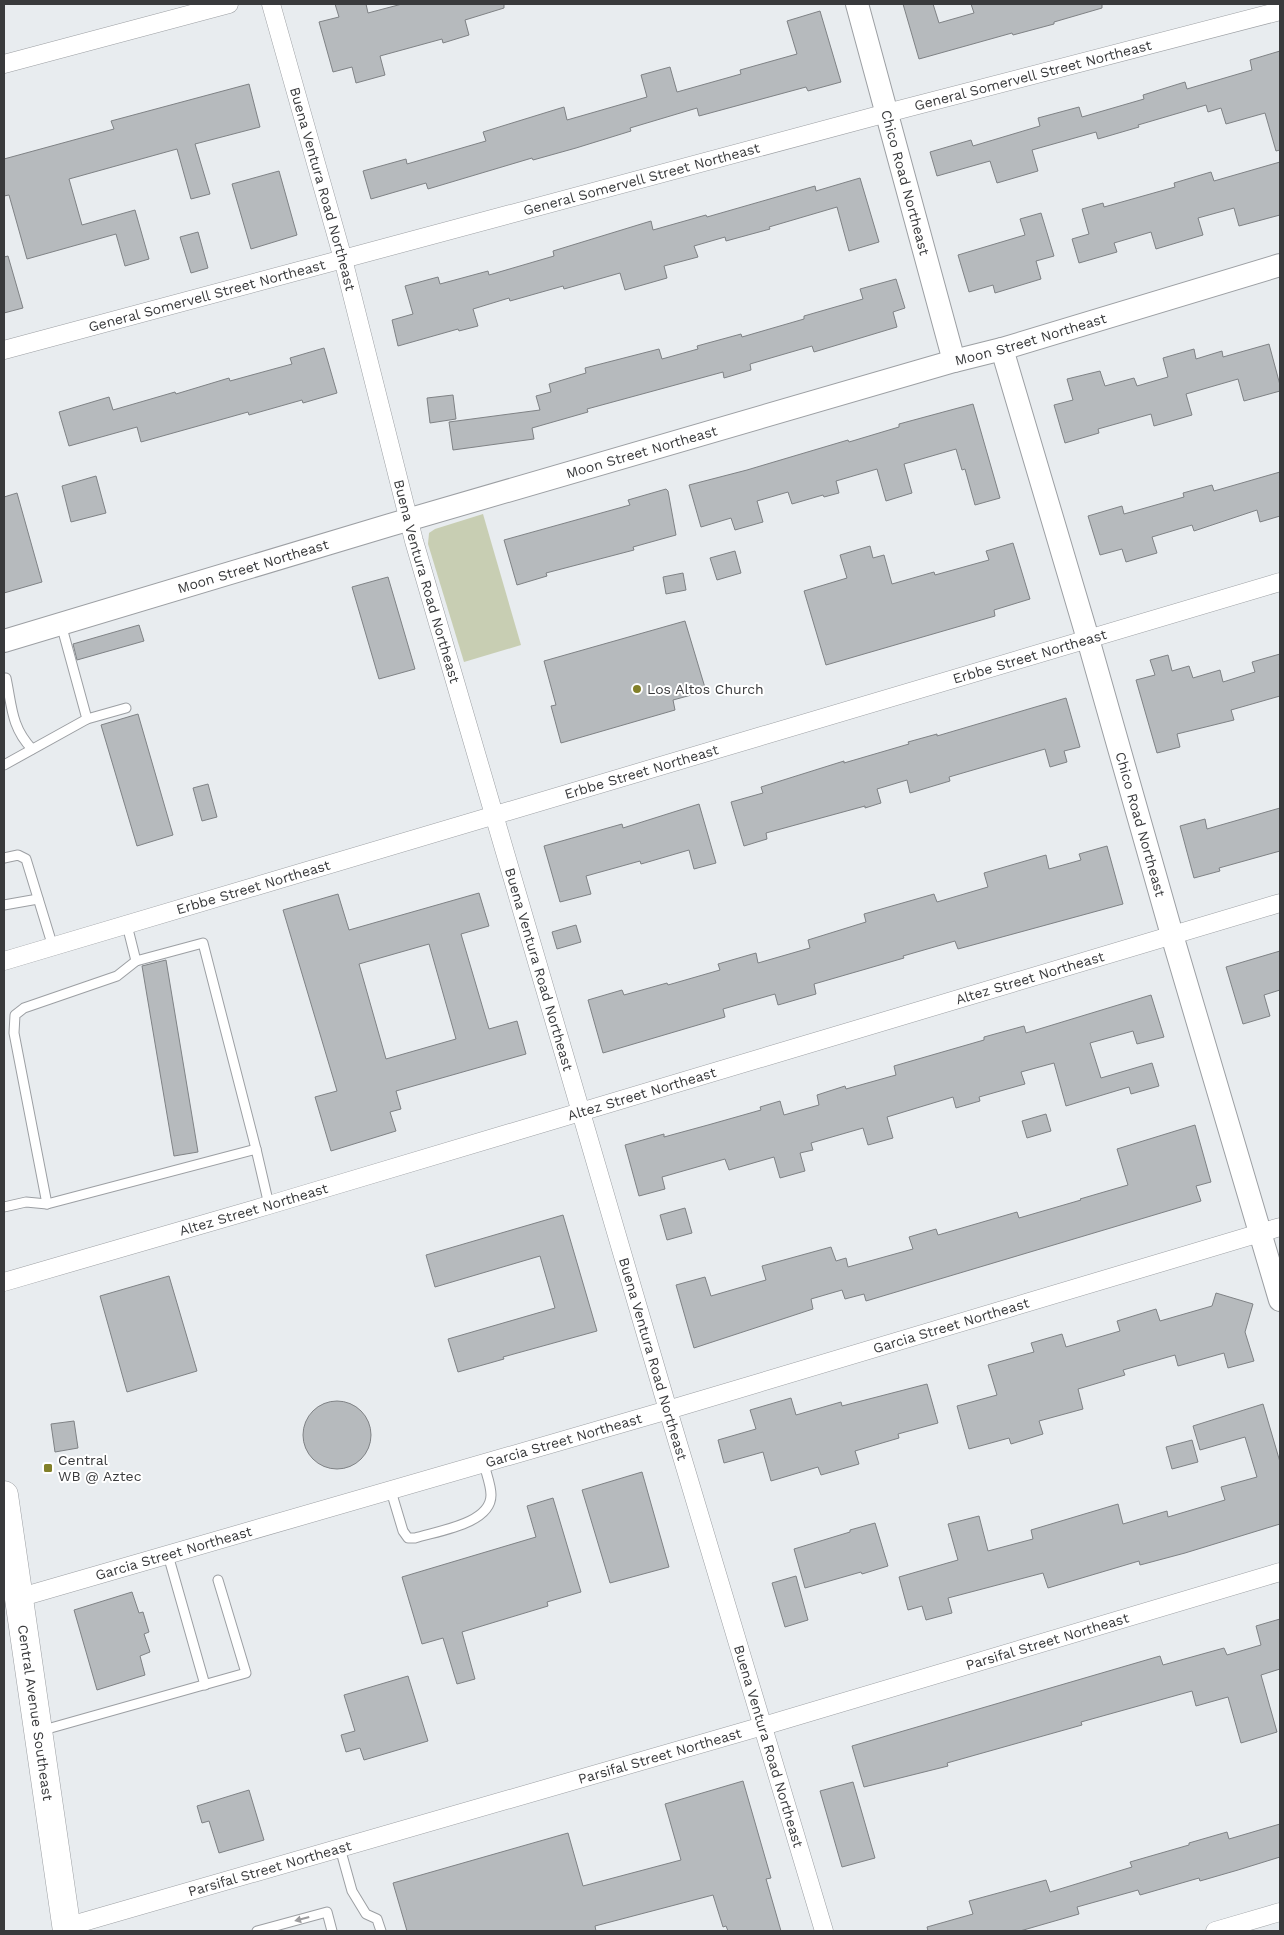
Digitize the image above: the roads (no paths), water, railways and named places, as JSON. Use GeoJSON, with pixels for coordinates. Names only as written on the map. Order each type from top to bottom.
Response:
{"type":"FeatureCollection","features":[{"type":"Feature","properties":{"kind":"main road","name":"Central Avenue Southeast"},"geometry":{"type":"LineString","coordinates":[[4,1495],[67,1929]]}},
{"type":"Feature","properties":{"kind":"street"},"geometry":{"type":"LineString","coordinates":[[4,64],[229,4]]}},
{"type":"Feature","properties":{"kind":"street","name":"Buena Ventura Road Northeast"},"geometry":{"type":"LineString","coordinates":[[271,4],[343,259],[408,520],[580,1112],[824,1931]]}},
{"type":"Feature","properties":{"kind":"street","name":"Chico Road Northeast"},"geometry":{"type":"LineString","coordinates":[[857,4],[954,361]]}},
{"type":"Feature","properties":{"kind":"street","name":"General Somervell Street Northeast"},"geometry":{"type":"LineString","coordinates":[[4,350],[887,113],[1280,10]]}},
{"type":"Feature","properties":{"kind":"street","name":"Moon Street Northeast"},"geometry":{"type":"LineString","coordinates":[[4,641],[408,520],[954,361],[1002,349],[1280,265]]}},
{"type":"Feature","properties":{"kind":"street","name":"Chico Road Northeast"},"geometry":{"type":"LineString","coordinates":[[1002,349],[1088,639],[1172,935],[1270,1230],[1280,1300]]}},
{"type":"Feature","properties":{"kind":"street","name":"Erbbe Street Northeast"},"geometry":{"type":"LineString","coordinates":[[4,961],[1280,582]]}},
{"type":"Feature","properties":{"kind":"street","name":"Altez Street Northeast"},"geometry":{"type":"LineString","coordinates":[[4,1282],[269,1205],[1280,903]]}},
{"type":"Feature","properties":{"kind":"street","name":"Garcia Street Northeast"},"geometry":{"type":"LineString","coordinates":[[18,1598],[668,1410],[1270,1230]]}},
{"type":"Feature","properties":{"kind":"street","name":"Parsifal Street Northeast"},"geometry":{"type":"LineString","coordinates":[[67,1929],[763,1726],[1280,1572]]}},
{"type":"Feature","properties":{"kind":"street"},"geometry":{"type":"LineString","coordinates":[[1215,1931],[1280,1912]]}},
{"type":"Feature","properties":{"kind":"lane"},"geometry":{"type":"LineString","coordinates":[[61,624],[87,719]]}},
{"type":"Feature","properties":{"kind":"lane"},"geometry":{"type":"LineString","coordinates":[[6,678],[16,728],[32,749]]}},
{"type":"Feature","properties":{"kind":"lane"},"geometry":{"type":"LineString","coordinates":[[4,766],[87,719],[126,708]]}},
{"type":"Feature","properties":{"kind":"lane"},"geometry":{"type":"LineString","coordinates":[[4,858],[18,855],[26,859],[53,947]]}},
{"type":"Feature","properties":{"kind":"lane"},"geometry":{"type":"LineString","coordinates":[[4,905],[38,899]]}},
{"type":"Feature","properties":{"kind":"lane"},"geometry":{"type":"LineString","coordinates":[[126,925],[136,962]]}},
{"type":"Feature","properties":{"kind":"lane"},"geometry":{"type":"LineString","coordinates":[[47,1204],[14,1033],[15,1015],[24,1008],[117,976],[136,962],[203,943],[269,1205]]}},
{"type":"Feature","properties":{"kind":"lane"},"geometry":{"type":"LineString","coordinates":[[4,1207],[26,1202],[47,1204],[256,1149]]}},
{"type":"Feature","properties":{"kind":"lane"},"geometry":{"type":"LineString","coordinates":[[391,1491],[403,1531],[408,1538],[415,1538],[472,1520],[483,1514],[488,1508],[491,1494],[484,1464]]}},
{"type":"Feature","properties":{"kind":"lane"},"geometry":{"type":"LineString","coordinates":[[168,1555],[205,1685]]}},
{"type":"Feature","properties":{"kind":"lane"},"geometry":{"type":"LineString","coordinates":[[38,1732],[246,1674],[218,1580]]}},
{"type":"Feature","properties":{"kind":"lane"},"geometry":{"type":"LineString","coordinates":[[340,1848],[352,1891],[366,1914],[377,1919],[381,1931]]}},
{"type":"Feature","properties":{"kind":"lane"},"geometry":{"type":"LineString","coordinates":[[257,1931],[327,1912],[332,1931]]}},
{"type":"Feature","properties":{"kind":"place","name":"Los Altos Church"},"geometry":{"type":"Point","coordinates":[637,689]}},
{"type":"Feature","properties":{"kind":"place","name":"Central WB @ Aztec"},"geometry":{"type":"Point","coordinates":[48,1468]}}]}
